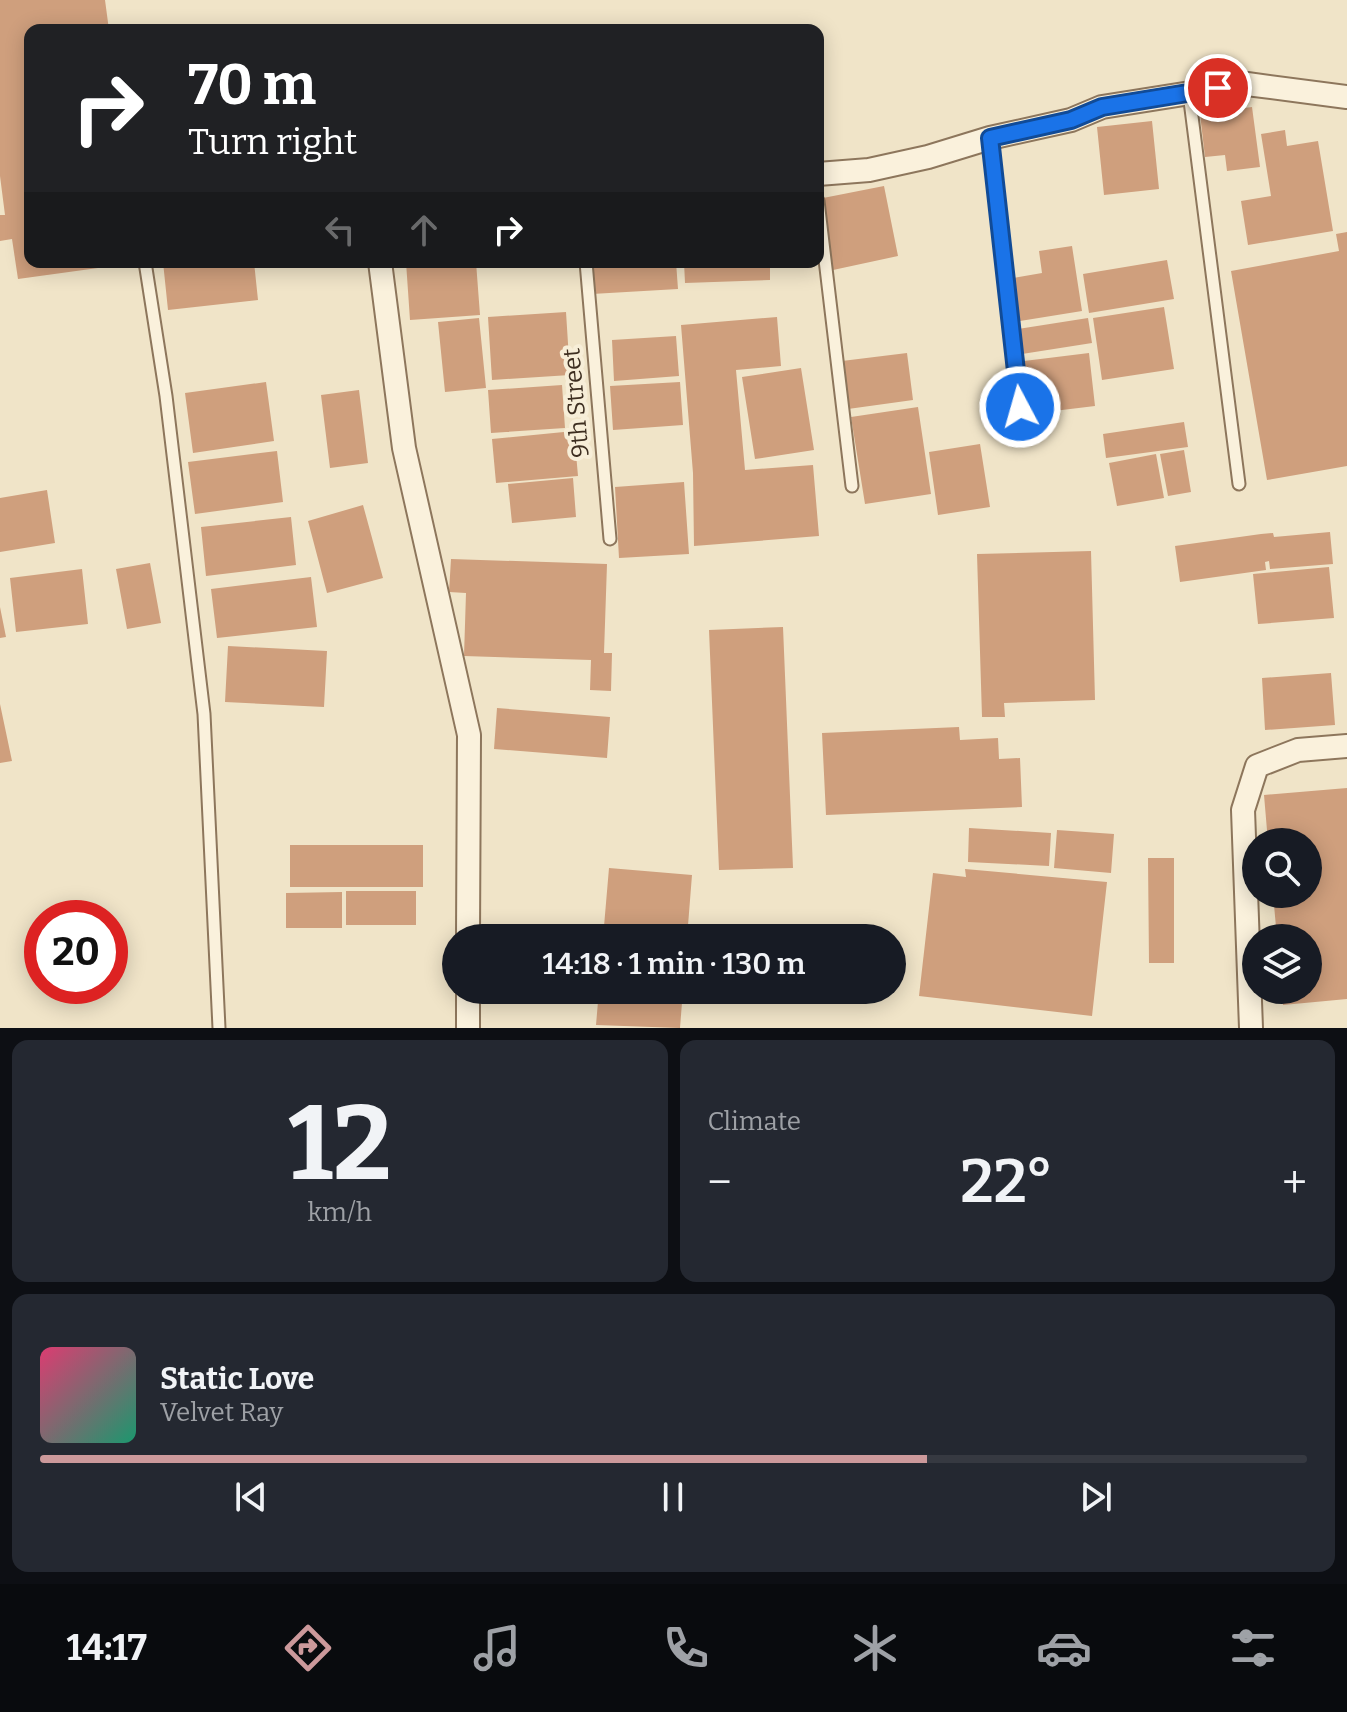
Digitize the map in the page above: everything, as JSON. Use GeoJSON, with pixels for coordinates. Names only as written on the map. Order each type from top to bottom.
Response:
{"type":"FeatureCollection","features":[{"type":"Feature","properties":{"kind":"street"},"geometry":{"type":"LineString","coordinates":[[824,174],[869,170],[928,157],[990,138],[1071,120],[1102,107],[1247,84],[1347,97]]}},
{"type":"Feature","properties":{"kind":"street"},"geometry":{"type":"LineString","coordinates":[[381,268],[404,448],[469,735],[468,924]]}},
{"type":"Feature","properties":{"kind":"street"},"geometry":{"type":"LineString","coordinates":[[1251,1028],[1243,810],[1257,766],[1298,750],[1347,746]]}},
{"type":"Feature","properties":{"kind":"street"},"geometry":{"type":"LineString","coordinates":[[468,1004],[468,1028]]}},
{"type":"Feature","properties":{"kind":"lane"},"geometry":{"type":"LineString","coordinates":[[1189,93],[1239,484]]}},
{"type":"Feature","properties":{"kind":"lane"},"geometry":{"type":"LineString","coordinates":[[990,138],[1020,407]]}},
{"type":"Feature","properties":{"kind":"lane"},"geometry":{"type":"LineString","coordinates":[[824,251],[852,486]]}},
{"type":"Feature","properties":{"kind":"lane"},"geometry":{"type":"LineString","coordinates":[[146,268],[166,396],[204,714],[219,1028]]}},
{"type":"Feature","properties":{"kind":"lane","name":"9th Street"},"geometry":{"type":"LineString","coordinates":[[587,268],[610,539]]}},
{"type":"Feature","properties":{"kind":"building"},"geometry":{"type":"Polygon","coordinates":[[[0,0],[105,0],[108,24],[24,24],[24,268],[98,268],[18,279],[12,239],[0,241],[0,215],[5,215],[0,176],[0,0]]]}},
{"type":"Feature","properties":{"kind":"building"},"geometry":{"type":"Polygon","coordinates":[[[1252,107],[1260,167],[1227,171],[1225,155],[1205,157],[1200,114],[1252,107]]]}},
{"type":"Feature","properties":{"kind":"building"},"geometry":{"type":"Polygon","coordinates":[[[1152,121],[1159,189],[1104,195],[1097,127],[1152,121]]]}},
{"type":"Feature","properties":{"kind":"building"},"geometry":{"type":"Polygon","coordinates":[[[1285,130],[1287,146],[1318,141],[1333,231],[1248,245],[1241,201],[1271,196],[1261,134],[1285,130]]]}},
{"type":"Feature","properties":{"kind":"building"},"geometry":{"type":"Polygon","coordinates":[[[884,186],[898,256],[833,270],[824,227],[824,198],[884,186]]]}},
{"type":"Feature","properties":{"kind":"building"},"geometry":{"type":"Polygon","coordinates":[[[1347,232],[1347,466],[1267,480],[1231,271],[1339,251],[1336,234],[1347,232]]]}},
{"type":"Feature","properties":{"kind":"building"},"geometry":{"type":"Polygon","coordinates":[[[1072,246],[1082,311],[1020,321],[1013,278],[1042,273],[1039,251],[1072,246]]]}},
{"type":"Feature","properties":{"kind":"building"},"geometry":{"type":"Polygon","coordinates":[[[1167,260],[1174,299],[1089,313],[1083,274],[1167,260]]]}},
{"type":"Feature","properties":{"kind":"building"},"geometry":{"type":"Polygon","coordinates":[[[164,268],[255,268],[258,300],[168,310],[164,268]]]}},
{"type":"Feature","properties":{"kind":"building"},"geometry":{"type":"Polygon","coordinates":[[[406,268],[476,268],[480,315],[410,320],[406,268]]]}},
{"type":"Feature","properties":{"kind":"building"},"geometry":{"type":"Polygon","coordinates":[[[590,268],[676,268],[678,289],[592,294],[590,268]]]}},
{"type":"Feature","properties":{"kind":"building"},"geometry":{"type":"Polygon","coordinates":[[[684,268],[770,268],[770,280],[685,283],[684,268]]]}},
{"type":"Feature","properties":{"kind":"building"},"geometry":{"type":"Polygon","coordinates":[[[1164,307],[1174,369],[1102,380],[1093,318],[1164,307]]]}},
{"type":"Feature","properties":{"kind":"building"},"geometry":{"type":"Polygon","coordinates":[[[566,312],[570,375],[492,380],[488,317],[566,312]]]}},
{"type":"Feature","properties":{"kind":"building"},"geometry":{"type":"Polygon","coordinates":[[[777,317],[781,366],[736,370],[745,470],[813,465],[819,536],[694,546],[693,473],[681,325],[777,317]]]}},
{"type":"Feature","properties":{"kind":"building"},"geometry":{"type":"Polygon","coordinates":[[[479,318],[486,388],[445,392],[438,322],[479,318]]]}},
{"type":"Feature","properties":{"kind":"building"},"geometry":{"type":"Polygon","coordinates":[[[1088,318],[1092,343],[1022,354],[1018,329],[1088,318]]]}},
{"type":"Feature","properties":{"kind":"building"},"geometry":{"type":"Polygon","coordinates":[[[676,336],[679,376],[614,381],[612,340],[676,336]]]}},
{"type":"Feature","properties":{"kind":"building"},"geometry":{"type":"Polygon","coordinates":[[[907,353],[913,400],[848,409],[842,361],[907,353]]]}},
{"type":"Feature","properties":{"kind":"building"},"geometry":{"type":"Polygon","coordinates":[[[1089,353],[1095,406],[1029,414],[1024,361],[1089,353]]]}},
{"type":"Feature","properties":{"kind":"building"},"geometry":{"type":"Polygon","coordinates":[[[801,368],[814,450],[755,459],[742,377],[801,368]]]}},
{"type":"Feature","properties":{"kind":"building"},"geometry":{"type":"Polygon","coordinates":[[[266,382],[274,441],[193,453],[185,393],[266,382]]]}},
{"type":"Feature","properties":{"kind":"building"},"geometry":{"type":"Polygon","coordinates":[[[680,382],[683,425],[613,430],[610,386],[680,382]]]}},
{"type":"Feature","properties":{"kind":"building"},"geometry":{"type":"Polygon","coordinates":[[[562,385],[565,428],[491,433],[488,390],[562,385]]]}},
{"type":"Feature","properties":{"kind":"building"},"geometry":{"type":"Polygon","coordinates":[[[359,390],[368,463],[330,468],[321,395],[359,390]]]}},
{"type":"Feature","properties":{"kind":"building"},"geometry":{"type":"Polygon","coordinates":[[[918,407],[931,494],[865,504],[851,417],[918,407]]]}},
{"type":"Feature","properties":{"kind":"building"},"geometry":{"type":"Polygon","coordinates":[[[1184,422],[1188,447],[1106,458],[1103,434],[1184,422]]]}},
{"type":"Feature","properties":{"kind":"building"},"geometry":{"type":"Polygon","coordinates":[[[574,431],[578,476],[496,483],[492,439],[574,431]]]}},
{"type":"Feature","properties":{"kind":"building"},"geometry":{"type":"Polygon","coordinates":[[[980,444],[990,507],[938,515],[929,452],[980,444]]]}},
{"type":"Feature","properties":{"kind":"building"},"geometry":{"type":"Polygon","coordinates":[[[1184,450],[1191,492],[1168,496],[1160,454],[1184,450]]]}},
{"type":"Feature","properties":{"kind":"building"},"geometry":{"type":"Polygon","coordinates":[[[277,451],[283,502],[195,514],[188,462],[277,451]]]}},
{"type":"Feature","properties":{"kind":"building"},"geometry":{"type":"Polygon","coordinates":[[[1156,454],[1164,498],[1117,506],[1109,463],[1156,454]]]}},
{"type":"Feature","properties":{"kind":"building"},"geometry":{"type":"Polygon","coordinates":[[[573,478],[576,517],[512,523],[508,484],[573,478]]]}},
{"type":"Feature","properties":{"kind":"building"},"geometry":{"type":"Polygon","coordinates":[[[684,482],[689,554],[619,558],[615,487],[684,482]]]}},
{"type":"Feature","properties":{"kind":"building"},"geometry":{"type":"Polygon","coordinates":[[[47,490],[55,543],[0,552],[0,498],[47,490]]]}},
{"type":"Feature","properties":{"kind":"building"},"geometry":{"type":"Polygon","coordinates":[[[363,505],[383,578],[327,593],[308,521],[363,505]]]}},
{"type":"Feature","properties":{"kind":"building"},"geometry":{"type":"Polygon","coordinates":[[[291,517],[296,565],[206,576],[201,527],[291,517]]]}},
{"type":"Feature","properties":{"kind":"building"},"geometry":{"type":"Polygon","coordinates":[[[1330,532],[1333,564],[1270,569],[1269,561],[1265,562],[1266,570],[1180,582],[1175,546],[1261,534],[1273,533],[1274,537],[1330,532]]]}},
{"type":"Feature","properties":{"kind":"building"},"geometry":{"type":"Polygon","coordinates":[[[1091,551],[1095,700],[1004,703],[1005,717],[982,717],[977,554],[1091,551]]]}},
{"type":"Feature","properties":{"kind":"building"},"geometry":{"type":"Polygon","coordinates":[[[451,559],[607,564],[604,653],[612,653],[611,691],[590,690],[591,660],[464,656],[466,593],[449,592],[451,559]]]}},
{"type":"Feature","properties":{"kind":"building"},"geometry":{"type":"Polygon","coordinates":[[[150,563],[161,623],[127,629],[116,569],[150,563]]]}},
{"type":"Feature","properties":{"kind":"building"},"geometry":{"type":"Polygon","coordinates":[[[1329,567],[1334,618],[1258,624],[1253,574],[1329,567]]]}},
{"type":"Feature","properties":{"kind":"building"},"geometry":{"type":"Polygon","coordinates":[[[82,569],[88,624],[16,632],[10,578],[82,569]]]}},
{"type":"Feature","properties":{"kind":"building"},"geometry":{"type":"Polygon","coordinates":[[[311,577],[317,627],[217,638],[211,589],[311,577]]]}},
{"type":"Feature","properties":{"kind":"building"},"geometry":{"type":"Polygon","coordinates":[[[0,607],[6,637],[0,638],[0,607]]]}},
{"type":"Feature","properties":{"kind":"building"},"geometry":{"type":"Polygon","coordinates":[[[783,627],[793,868],[719,870],[709,630],[783,627]]]}},
{"type":"Feature","properties":{"kind":"building"},"geometry":{"type":"Polygon","coordinates":[[[228,646],[327,651],[324,707],[225,702],[228,646]]]}},
{"type":"Feature","properties":{"kind":"building"},"geometry":{"type":"Polygon","coordinates":[[[1331,673],[1335,725],[1265,730],[1262,678],[1331,673]]]}},
{"type":"Feature","properties":{"kind":"building"},"geometry":{"type":"Polygon","coordinates":[[[0,704],[12,761],[0,763],[0,704]]]}},
{"type":"Feature","properties":{"kind":"building"},"geometry":{"type":"Polygon","coordinates":[[[497,708],[610,717],[607,758],[494,749],[497,708]]]}},
{"type":"Feature","properties":{"kind":"building"},"geometry":{"type":"Polygon","coordinates":[[[959,727],[960,740],[998,738],[999,759],[1020,758],[1022,807],[826,815],[822,733],[959,727]]]}},
{"type":"Feature","properties":{"kind":"building"},"geometry":{"type":"Polygon","coordinates":[[[1347,788],[1347,999],[1322,1001],[1322,924],[1276,924],[1274,908],[1322,908],[1322,828],[1267,828],[1264,795],[1347,788]]]}},
{"type":"Feature","properties":{"kind":"building"},"geometry":{"type":"Polygon","coordinates":[[[969,828],[1051,833],[1049,866],[968,862],[969,828]]]}},
{"type":"Feature","properties":{"kind":"building"},"geometry":{"type":"Polygon","coordinates":[[[1057,830],[1114,834],[1111,873],[1054,868],[1057,830]]]}},
{"type":"Feature","properties":{"kind":"building"},"geometry":{"type":"Polygon","coordinates":[[[290,845],[423,845],[423,887],[290,887],[290,845]]]}},
{"type":"Feature","properties":{"kind":"building"},"geometry":{"type":"Polygon","coordinates":[[[1148,858],[1174,858],[1174,963],[1149,963],[1148,858]]]}},
{"type":"Feature","properties":{"kind":"building"},"geometry":{"type":"Polygon","coordinates":[[[609,868],[692,875],[688,924],[604,924],[609,868]]]}},
{"type":"Feature","properties":{"kind":"building"},"geometry":{"type":"Polygon","coordinates":[[[965,869],[1107,882],[1092,1016],[919,996],[933,873],[966,877],[965,869]]]}},
{"type":"Feature","properties":{"kind":"building"},"geometry":{"type":"Polygon","coordinates":[[[346,891],[416,891],[416,925],[346,925],[346,891]]]}},
{"type":"Feature","properties":{"kind":"building"},"geometry":{"type":"Polygon","coordinates":[[[342,892],[342,928],[286,928],[286,893],[342,892]]]}},
{"type":"Feature","properties":{"kind":"building"},"geometry":{"type":"Polygon","coordinates":[[[598,1004],[682,1004],[680,1028],[596,1025],[598,1004]]]}},
{"type":"Feature","properties":{"kind":"route"},"geometry":{"type":"LineString","coordinates":[[1020,407],[990,138],[1071,120],[1102,107],[1218,88]]}}]}
